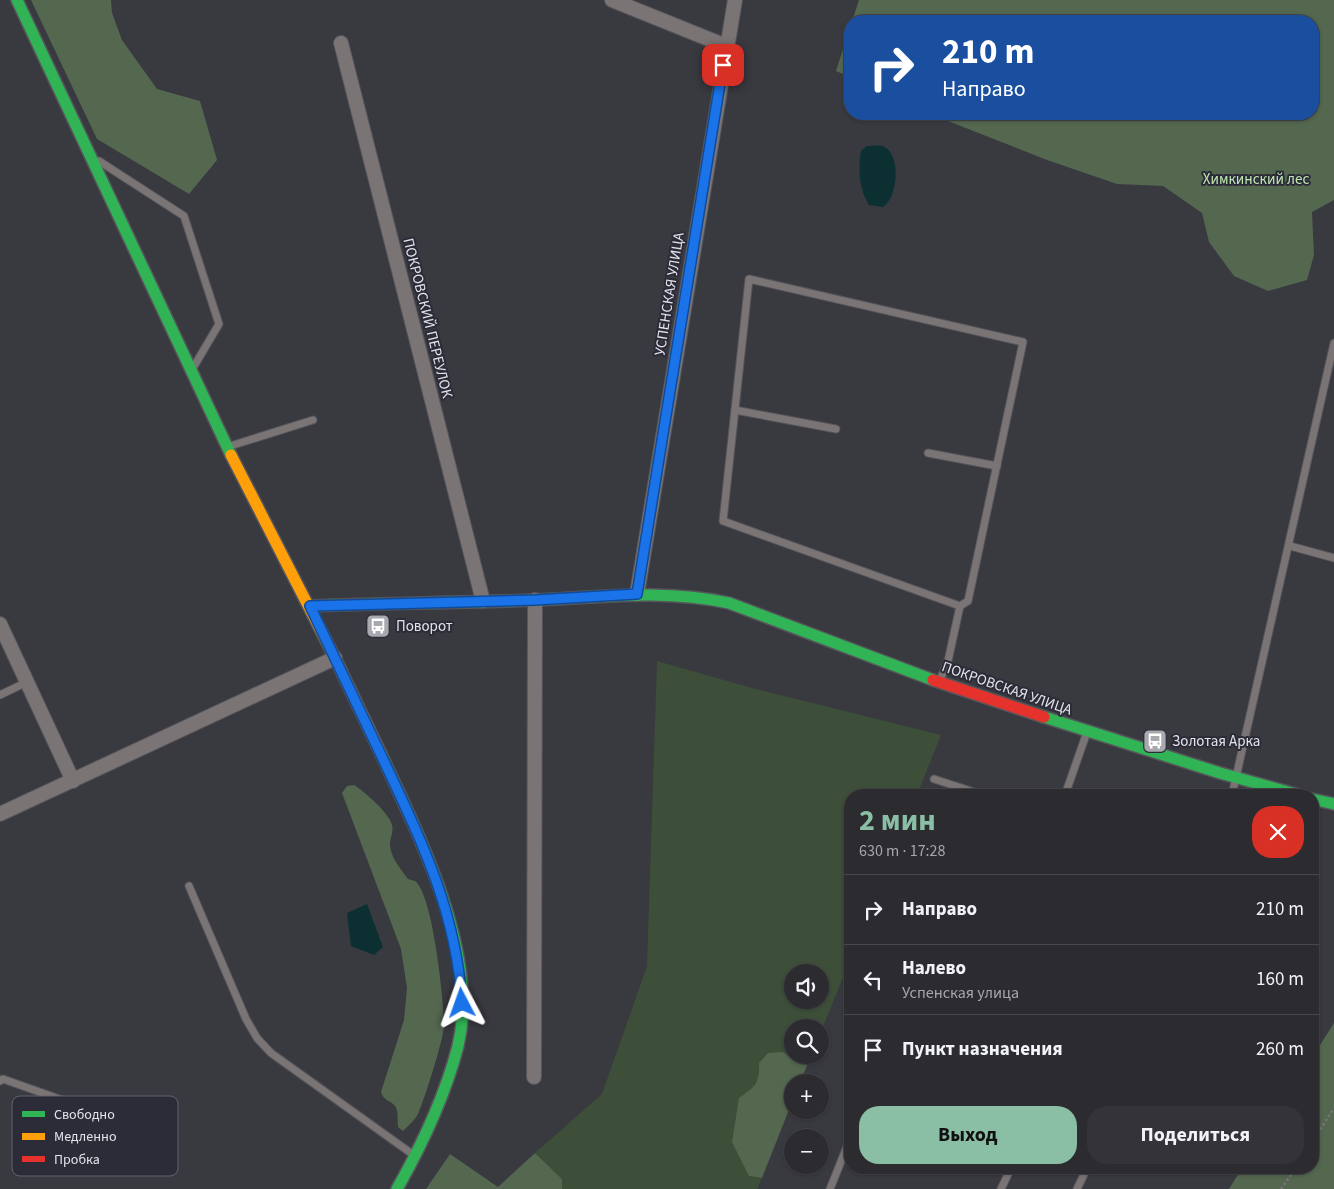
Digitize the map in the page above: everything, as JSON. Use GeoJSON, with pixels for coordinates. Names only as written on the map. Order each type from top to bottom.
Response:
{"type":"FeatureCollection","features":[{"type":"Feature","properties":{"kind":"main road"},"geometry":{"type":"LineString","coordinates":[[17,0],[227,447],[310,606],[424,846],[444,903],[459,965],[462,1003],[458,1045],[440,1101],[415,1156],[397,1189]]}},
{"type":"Feature","properties":{"kind":"main road","name":"ПОКРОВСКАЯ УЛИЦА"},"geometry":{"type":"LineString","coordinates":[[310,606],[535,600],[637,594],[688,595],[709,598],[974,695],[1087,732],[1277,789]]}},
{"type":"Feature","properties":{"kind":"main road"},"geometry":{"type":"LineString","coordinates":[[1319,801],[1334,804]]}},
{"type":"Feature","properties":{"kind":"street"},"geometry":{"type":"LineString","coordinates":[[612,0],[726,46]]}},
{"type":"Feature","properties":{"kind":"street","name":"УСПЕНСКАЯ УЛИЦА"},"geometry":{"type":"LineString","coordinates":[[637,594],[735,0]]}},
{"type":"Feature","properties":{"kind":"street","name":"ПОКРОВСКИЙ ПЕРЕУЛОК"},"geometry":{"type":"LineString","coordinates":[[341,43],[483,601]]}},
{"type":"Feature","properties":{"kind":"street"},"geometry":{"type":"LineString","coordinates":[[534,1077],[535,600]]}},
{"type":"Feature","properties":{"kind":"street"},"geometry":{"type":"LineString","coordinates":[[0,624],[73,781]]}},
{"type":"Feature","properties":{"kind":"street"},"geometry":{"type":"LineString","coordinates":[[0,814],[335,658]]}},
{"type":"Feature","properties":{"kind":"lane"},"geometry":{"type":"LineString","coordinates":[[90,155],[184,216],[219,324],[192,371]]}},
{"type":"Feature","properties":{"kind":"lane"},"geometry":{"type":"LineString","coordinates":[[940,681],[948,661],[960,606],[968,601],[1023,342],[749,279],[723,521],[960,606]]}},
{"type":"Feature","properties":{"kind":"lane"},"geometry":{"type":"LineString","coordinates":[[1233,789],[1290,546],[1334,344]]}},
{"type":"Feature","properties":{"kind":"lane"},"geometry":{"type":"LineString","coordinates":[[735,410],[836,429]]}},
{"type":"Feature","properties":{"kind":"lane"},"geometry":{"type":"LineString","coordinates":[[227,447],[313,420]]}},
{"type":"Feature","properties":{"kind":"lane"},"geometry":{"type":"LineString","coordinates":[[928,453],[997,466]]}},
{"type":"Feature","properties":{"kind":"lane"},"geometry":{"type":"LineString","coordinates":[[1290,546],[1334,558]]}},
{"type":"Feature","properties":{"kind":"lane"},"geometry":{"type":"LineString","coordinates":[[0,695],[27,682]]}},
{"type":"Feature","properties":{"kind":"lane"},"geometry":{"type":"LineString","coordinates":[[1067,789],[1087,732]]}},
{"type":"Feature","properties":{"kind":"lane"},"geometry":{"type":"LineString","coordinates":[[934,779],[965,789]]}},
{"type":"Feature","properties":{"kind":"lane"},"geometry":{"type":"LineString","coordinates":[[189,886],[246,1019],[257,1038],[271,1053],[415,1156]]}},
{"type":"Feature","properties":{"kind":"lane"},"geometry":{"type":"LineString","coordinates":[[0,1081],[4,1079],[51,1096]]}},
{"type":"Feature","properties":{"kind":"lane"},"geometry":{"type":"LineString","coordinates":[[830,1189],[844,1154]]}},
{"type":"Feature","properties":{"kind":"lane"},"geometry":{"type":"LineString","coordinates":[[1001,1189],[1008,1174]]}},
{"type":"Feature","properties":{"kind":"lane"},"geometry":{"type":"LineString","coordinates":[[1077,1189],[1084,1174]]}},
{"type":"Feature","properties":{"kind":"path"},"geometry":{"type":"LineString","coordinates":[[1319,1131],[1334,1108]]}},
{"type":"Feature","properties":{"kind":"path"},"geometry":{"type":"LineString","coordinates":[[1281,1189],[1292,1174]]}},
{"type":"Feature","properties":{"kind":"shaded area"},"geometry":{"type":"Polygon","coordinates":[[[867,146],[883,146],[893,158],[896,176],[895,186],[888,202],[883,207],[869,205],[861,186],[861,151],[867,146]]]}},
{"type":"Feature","properties":{"kind":"shaded area"},"geometry":{"type":"Polygon","coordinates":[[[657,661],[752,688],[941,735],[919,789],[844,789],[844,975],[826,1019],[784,1019],[784,1053],[759,1063],[759,1078],[751,1090],[749,1176],[762,1178],[757,1189],[562,1189],[562,1179],[535,1153],[602,1094],[647,966],[657,661]]]}},
{"type":"Feature","properties":{"kind":"shaded area"},"geometry":{"type":"Polygon","coordinates":[[[367,904],[383,947],[374,955],[351,946],[347,913],[367,904]]]}},
{"type":"Feature","properties":{"kind":"green space"},"geometry":{"type":"Polygon","coordinates":[[[31,0],[111,0],[112,13],[122,40],[157,89],[200,101],[217,160],[189,194],[97,139],[31,0]]]}},
{"type":"Feature","properties":{"kind":"green space","name":"Химкинский лес"},"geometry":{"type":"Polygon","coordinates":[[[859,0],[1334,0],[1334,200],[1312,212],[1314,255],[1307,280],[1268,291],[1234,276],[1209,242],[1202,213],[1163,186],[1117,184],[1047,160],[945,120],[1319,120],[1319,15],[854,15],[859,0]]]}},
{"type":"Feature","properties":{"kind":"green space"},"geometry":{"type":"Polygon","coordinates":[[[844,46],[844,74],[836,71],[844,46]]]}},
{"type":"Feature","properties":{"kind":"green space"},"geometry":{"type":"Polygon","coordinates":[[[354,785],[376,803],[390,820],[392,832],[390,849],[396,863],[408,879],[415,881],[421,890],[432,926],[440,973],[443,1033],[418,1114],[403,1131],[398,1127],[396,1108],[381,1092],[404,1020],[407,988],[401,949],[342,793],[347,786],[354,785]]]}},
{"type":"Feature","properties":{"kind":"green space"},"geometry":{"type":"Polygon","coordinates":[[[1334,1023],[1334,1189],[1229,1189],[1238,1174],[1319,1174],[1319,1047],[1334,1023]]]}},
{"type":"Feature","properties":{"kind":"green space"},"geometry":{"type":"Polygon","coordinates":[[[768,1053],[784,1053],[784,1064],[808,1064],[803,1074],[784,1074],[785,1119],[762,1178],[749,1176],[732,1142],[739,1098],[755,1084],[759,1075],[759,1063],[768,1053]]]}},
{"type":"Feature","properties":{"kind":"green space"},"geometry":{"type":"Polygon","coordinates":[[[535,1153],[562,1179],[562,1189],[426,1189],[450,1154],[498,1187],[535,1153]]]}},
{"type":"Feature","properties":{"kind":"traffic: fast"},"geometry":{"type":"LineString","coordinates":[[17,0],[231,455]]}},
{"type":"Feature","properties":{"kind":"traffic: fast"},"geometry":{"type":"LineString","coordinates":[[310,606],[507,601],[632,595],[681,596],[729,603],[933,680]]}},
{"type":"Feature","properties":{"kind":"traffic: fast"},"geometry":{"type":"LineString","coordinates":[[1044,717],[1220,773],[1277,789]]}},
{"type":"Feature","properties":{"kind":"traffic: fast"},"geometry":{"type":"LineString","coordinates":[[381,754],[428,858],[442,896],[461,973],[463,1010],[458,1046],[440,1102],[424,1138],[397,1189]]}},
{"type":"Feature","properties":{"kind":"traffic: fast"},"geometry":{"type":"LineString","coordinates":[[1319,801],[1334,804]]}},
{"type":"Feature","properties":{"kind":"traffic: slow"},"geometry":{"type":"LineString","coordinates":[[231,455],[335,658],[381,754]]}},
{"type":"Feature","properties":{"kind":"traffic: jam"},"geometry":{"type":"LineString","coordinates":[[933,680],[1044,717]]}},
{"type":"Feature","properties":{"kind":"place","name":"Поворот"},"geometry":{"type":"Point","coordinates":[378,626]}},
{"type":"Feature","properties":{"kind":"place","name":"Золотая Арка"},"geometry":{"type":"Point","coordinates":[1155,741]}},
{"type":"Feature","properties":{"kind":"route"},"geometry":{"type":"LineString","coordinates":[[462,1003],[456,950],[444,903],[424,846],[310,606],[535,600],[637,594],[723,65]]}}]}
